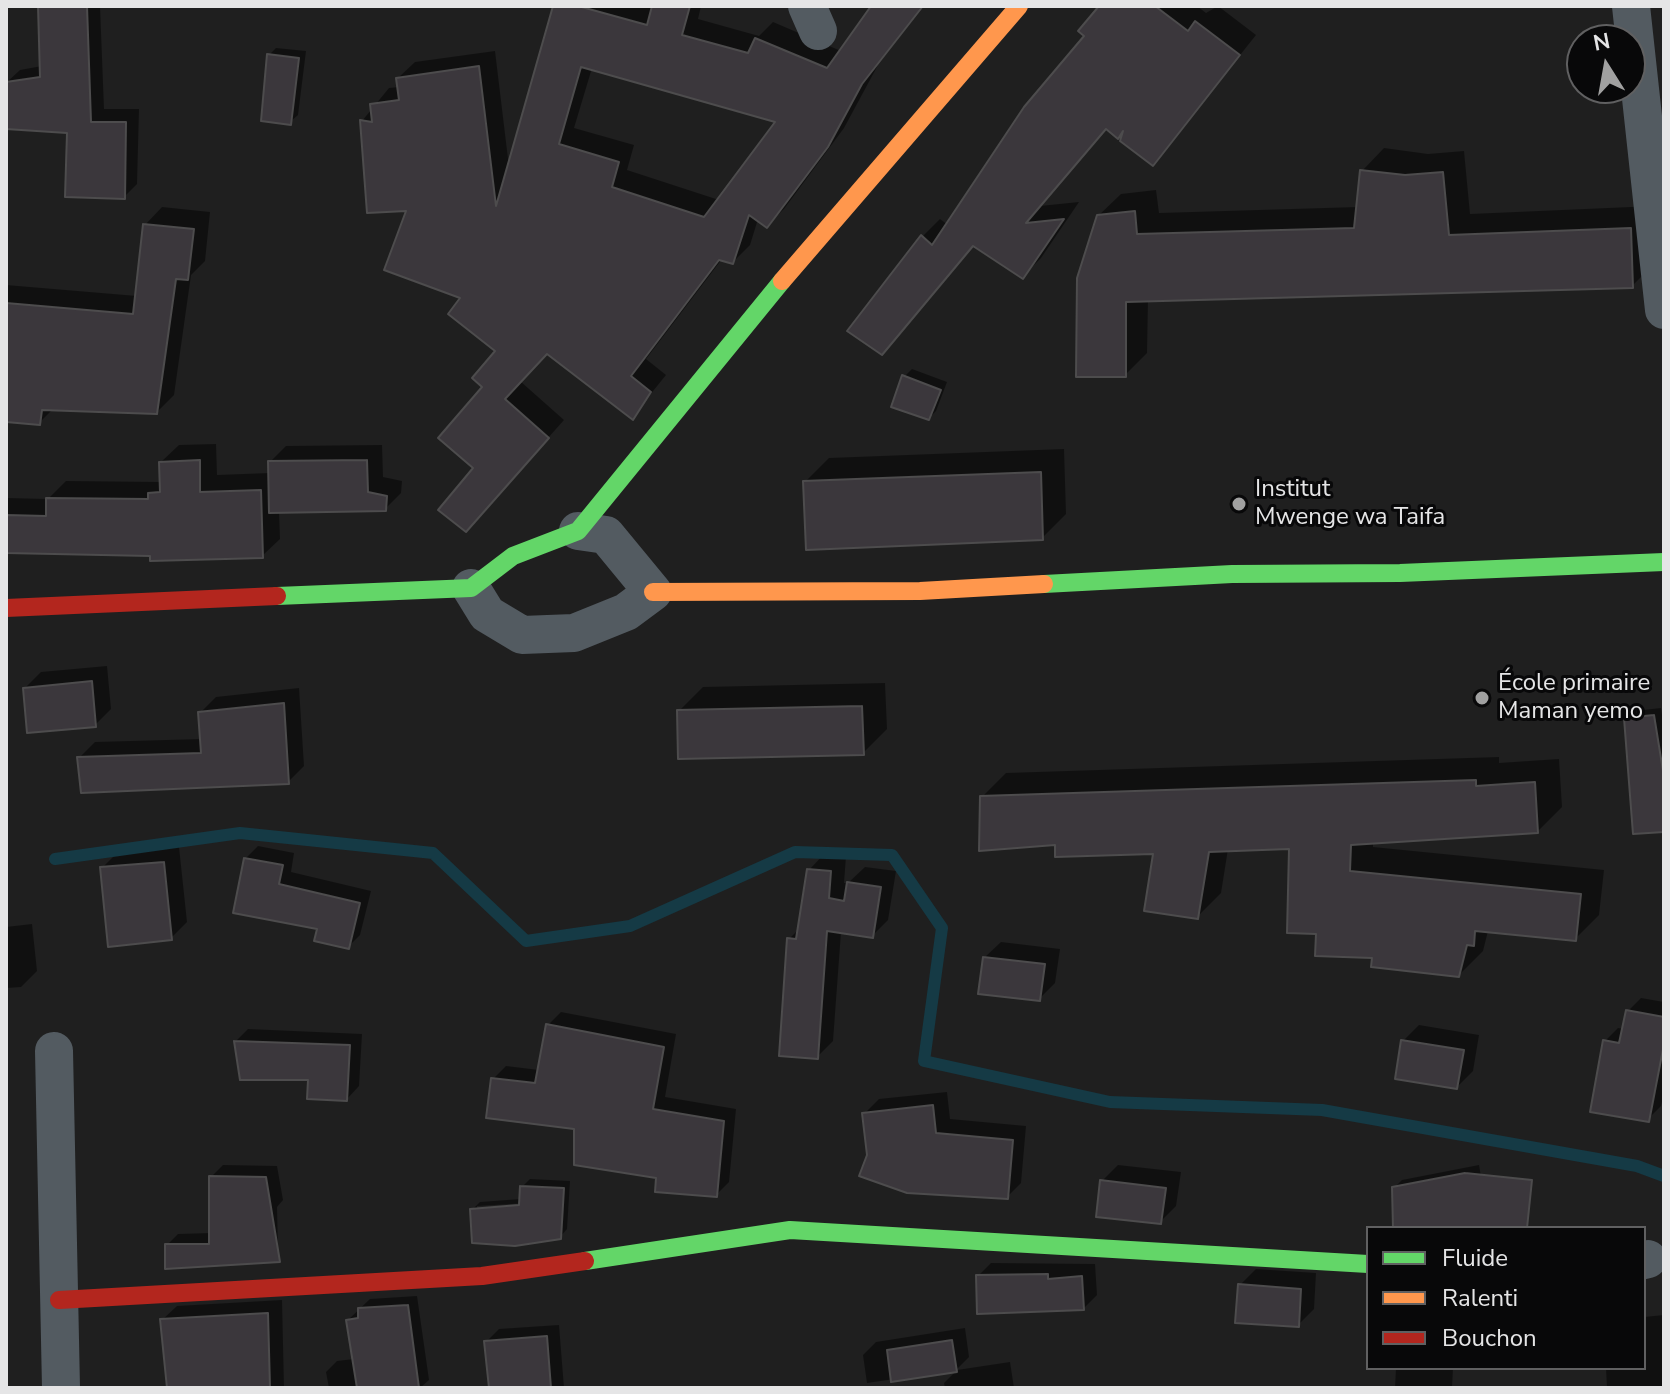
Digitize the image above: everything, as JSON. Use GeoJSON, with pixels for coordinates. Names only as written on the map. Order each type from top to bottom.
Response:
{"type":"FeatureCollection","features":[{"type":"Feature","properties":{"kind":"street"},"geometry":{"type":"LineString","coordinates":[[578,531],[735,336],[1019,6]]}},
{"type":"Feature","properties":{"kind":"street"},"geometry":{"type":"LineString","coordinates":[[1631,6],[1664,310]]}},
{"type":"Feature","properties":{"kind":"street"},"geometry":{"type":"LineString","coordinates":[[6,608],[471,588],[513,556],[578,531],[606,535],[653,592]]}},
{"type":"Feature","properties":{"kind":"street"},"geometry":{"type":"LineString","coordinates":[[471,588],[487,614],[522,635],[574,633],[626,612],[653,592],[920,591],[1070,580],[1664,562]]}},
{"type":"Feature","properties":{"kind":"street"},"geometry":{"type":"LineString","coordinates":[[54,1051],[61,1388]]}},
{"type":"Feature","properties":{"kind":"street"},"geometry":{"type":"LineString","coordinates":[[59,1300],[482,1276],[790,1230],[1366,1264]]}},
{"type":"Feature","properties":{"kind":"building"},"geometry":{"type":"Polygon","coordinates":[[[38,6],[87,6],[91,122],[126,122],[125,199],[65,197],[67,133],[6,129],[6,82],[40,77],[38,6]]]}},
{"type":"Feature","properties":{"kind":"building"},"geometry":{"type":"Polygon","coordinates":[[[553,6],[578,6],[647,25],[652,6],[690,6],[682,35],[748,53],[755,38],[827,68],[871,6],[923,6],[862,84],[828,147],[767,228],[749,215],[733,264],[719,260],[631,376],[651,392],[633,420],[547,354],[505,399],[549,438],[466,532],[438,510],[473,468],[438,438],[482,387],[472,378],[495,351],[448,314],[460,298],[384,270],[406,211],[367,213],[360,120],[372,122],[370,104],[399,100],[396,78],[479,66],[496,206],[553,6]],[[581,67],[559,144],[619,162],[612,187],[704,217],[775,122],[581,67]]]}},
{"type":"Feature","properties":{"kind":"building"},"geometry":{"type":"Polygon","coordinates":[[[1099,6],[1155,6],[1188,31],[1195,21],[1240,55],[1153,166],[1120,141],[1123,131],[1118,139],[1106,129],[1026,223],[1064,219],[1023,279],[973,246],[882,355],[847,331],[921,235],[932,245],[1024,107],[1084,36],[1078,31],[1099,6]]]}},
{"type":"Feature","properties":{"kind":"building"},"geometry":{"type":"Polygon","coordinates":[[[267,54],[299,58],[291,125],[261,121],[267,54]]]}},
{"type":"Feature","properties":{"kind":"building"},"geometry":{"type":"Polygon","coordinates":[[[1360,170],[1405,175],[1443,172],[1449,235],[1631,228],[1633,288],[1126,302],[1126,377],[1076,377],[1077,278],[1097,215],[1135,211],[1137,234],[1354,228],[1360,170]]]}},
{"type":"Feature","properties":{"kind":"building"},"geometry":{"type":"Polygon","coordinates":[[[143,224],[194,229],[188,280],[176,279],[157,414],[42,410],[40,425],[6,422],[6,303],[133,314],[143,224]]]}},
{"type":"Feature","properties":{"kind":"building"},"geometry":{"type":"Polygon","coordinates":[[[902,375],[941,390],[929,420],[891,407],[902,375]]]}},
{"type":"Feature","properties":{"kind":"building"},"geometry":{"type":"Polygon","coordinates":[[[200,460],[200,492],[261,490],[263,558],[150,561],[150,556],[6,553],[6,515],[46,516],[46,498],[148,499],[148,493],[160,492],[159,462],[200,460]]]}},
{"type":"Feature","properties":{"kind":"building"},"geometry":{"type":"Polygon","coordinates":[[[367,460],[368,492],[387,496],[386,511],[269,513],[268,461],[367,460]]]}},
{"type":"Feature","properties":{"kind":"building"},"geometry":{"type":"Polygon","coordinates":[[[1041,472],[1043,540],[806,550],[803,481],[1041,472]]]}},
{"type":"Feature","properties":{"kind":"building"},"geometry":{"type":"Polygon","coordinates":[[[92,681],[96,727],[27,733],[23,688],[92,681]]]}},
{"type":"Feature","properties":{"kind":"building"},"geometry":{"type":"Polygon","coordinates":[[[284,703],[289,784],[81,793],[77,757],[201,753],[198,712],[284,703]]]}},
{"type":"Feature","properties":{"kind":"building"},"geometry":{"type":"Polygon","coordinates":[[[862,706],[864,755],[678,759],[677,710],[862,706]]]}},
{"type":"Feature","properties":{"kind":"building"},"geometry":{"type":"Polygon","coordinates":[[[1654,715],[1664,777],[1664,832],[1633,834],[1624,718],[1654,715]]]}},
{"type":"Feature","properties":{"kind":"building"},"geometry":{"type":"Polygon","coordinates":[[[1476,780],[1476,786],[1535,782],[1538,833],[1351,845],[1350,871],[1581,894],[1576,941],[1475,931],[1474,946],[1467,945],[1459,977],[1371,967],[1372,958],[1315,956],[1316,934],[1287,933],[1289,849],[1209,852],[1198,919],[1144,911],[1153,854],[1055,857],[1055,845],[979,851],[980,796],[1476,780]]]}},
{"type":"Feature","properties":{"kind":"building"},"geometry":{"type":"Polygon","coordinates":[[[244,858],[283,865],[279,884],[360,903],[349,949],[314,941],[317,929],[233,913],[244,858]]]}},
{"type":"Feature","properties":{"kind":"building"},"geometry":{"type":"Polygon","coordinates":[[[164,862],[172,940],[108,947],[100,867],[164,862]]]}},
{"type":"Feature","properties":{"kind":"building"},"geometry":{"type":"Polygon","coordinates":[[[807,869],[831,871],[829,898],[844,901],[847,882],[881,887],[873,938],[827,931],[818,1059],[779,1056],[787,938],[796,939],[807,869]]]}},
{"type":"Feature","properties":{"kind":"building"},"geometry":{"type":"Polygon","coordinates":[[[983,957],[1045,964],[1040,1001],[978,994],[983,957]]]}},
{"type":"Feature","properties":{"kind":"building"},"geometry":{"type":"Polygon","coordinates":[[[1626,1010],[1664,1017],[1664,1044],[1649,1122],[1590,1112],[1603,1040],[1619,1043],[1626,1010]]]}},
{"type":"Feature","properties":{"kind":"building"},"geometry":{"type":"Polygon","coordinates":[[[546,1024],[664,1047],[653,1109],[724,1121],[717,1197],[655,1192],[656,1178],[574,1165],[574,1129],[486,1118],[491,1078],[535,1083],[546,1024]]]}},
{"type":"Feature","properties":{"kind":"building"},"geometry":{"type":"Polygon","coordinates":[[[1401,1040],[1464,1050],[1457,1089],[1395,1079],[1401,1040]]]}},
{"type":"Feature","properties":{"kind":"building"},"geometry":{"type":"Polygon","coordinates":[[[234,1041],[350,1045],[347,1101],[307,1099],[308,1080],[240,1080],[234,1041]]]}},
{"type":"Feature","properties":{"kind":"building"},"geometry":{"type":"Polygon","coordinates":[[[933,1105],[936,1133],[1013,1140],[1008,1199],[907,1193],[859,1176],[867,1155],[862,1113],[933,1105]]]}},
{"type":"Feature","properties":{"kind":"building"},"geometry":{"type":"Polygon","coordinates":[[[1465,1173],[1532,1180],[1527,1226],[1393,1226],[1392,1187],[1465,1173]]]}},
{"type":"Feature","properties":{"kind":"building"},"geometry":{"type":"Polygon","coordinates":[[[209,1176],[266,1177],[280,1262],[165,1269],[165,1244],[209,1244],[209,1176]]]}},
{"type":"Feature","properties":{"kind":"building"},"geometry":{"type":"Polygon","coordinates":[[[1100,1180],[1166,1188],[1161,1224],[1096,1217],[1100,1180]]]}},
{"type":"Feature","properties":{"kind":"building"},"geometry":{"type":"Polygon","coordinates":[[[520,1186],[564,1188],[561,1239],[515,1246],[472,1243],[470,1209],[519,1205],[520,1186]]]}},
{"type":"Feature","properties":{"kind":"building"},"geometry":{"type":"Polygon","coordinates":[[[1048,1274],[1048,1279],[1082,1276],[1084,1310],[977,1314],[976,1275],[1048,1274]]]}},
{"type":"Feature","properties":{"kind":"building"},"geometry":{"type":"Polygon","coordinates":[[[1238,1284],[1301,1289],[1299,1327],[1235,1323],[1238,1284]]]}},
{"type":"Feature","properties":{"kind":"building"},"geometry":{"type":"Polygon","coordinates":[[[408,1305],[419,1388],[357,1388],[346,1320],[358,1318],[358,1308],[408,1305]]]}},
{"type":"Feature","properties":{"kind":"building"},"geometry":{"type":"Polygon","coordinates":[[[268,1313],[270,1388],[167,1388],[160,1319],[268,1313]]]}},
{"type":"Feature","properties":{"kind":"building"},"geometry":{"type":"Polygon","coordinates":[[[547,1336],[551,1388],[489,1388],[484,1341],[547,1336]]]}},
{"type":"Feature","properties":{"kind":"building"},"geometry":{"type":"Polygon","coordinates":[[[952,1340],[957,1372],[891,1382],[887,1350],[952,1340]]]}},
{"type":"Feature","properties":{"kind":"waterway"},"geometry":{"type":"LineString","coordinates":[[55,859],[240,833],[433,853],[526,941],[630,926],[795,852],[892,855],[942,928],[924,1061],[1110,1102],[1322,1110],[1637,1166],[1664,1176]]}},
{"type":"Feature","properties":{"kind":"traffic: fast"},"geometry":{"type":"LineString","coordinates":[[277,596],[471,588],[513,556],[578,531],[782,281]]}},
{"type":"Feature","properties":{"kind":"traffic: fast"},"geometry":{"type":"LineString","coordinates":[[1044,584],[1232,574],[1400,573],[1664,562]]}},
{"type":"Feature","properties":{"kind":"traffic: fast"},"geometry":{"type":"LineString","coordinates":[[585,1261],[790,1230],[1366,1264]]}},
{"type":"Feature","properties":{"kind":"traffic: slow"},"geometry":{"type":"LineString","coordinates":[[782,281],[1019,6]]}},
{"type":"Feature","properties":{"kind":"traffic: slow"},"geometry":{"type":"LineString","coordinates":[[653,592],[920,591],[1044,584]]}},
{"type":"Feature","properties":{"kind":"traffic: jam"},"geometry":{"type":"LineString","coordinates":[[6,608],[277,596]]}},
{"type":"Feature","properties":{"kind":"traffic: jam"},"geometry":{"type":"LineString","coordinates":[[59,1300],[482,1276],[585,1261]]}},
{"type":"Feature","properties":{"kind":"place","name":"Institut Mwenge wa Taifa"},"geometry":{"type":"Point","coordinates":[1239,504]}},
{"type":"Feature","properties":{"kind":"place","name":"École primaire Maman yemo"},"geometry":{"type":"Point","coordinates":[1482,698]}}]}
